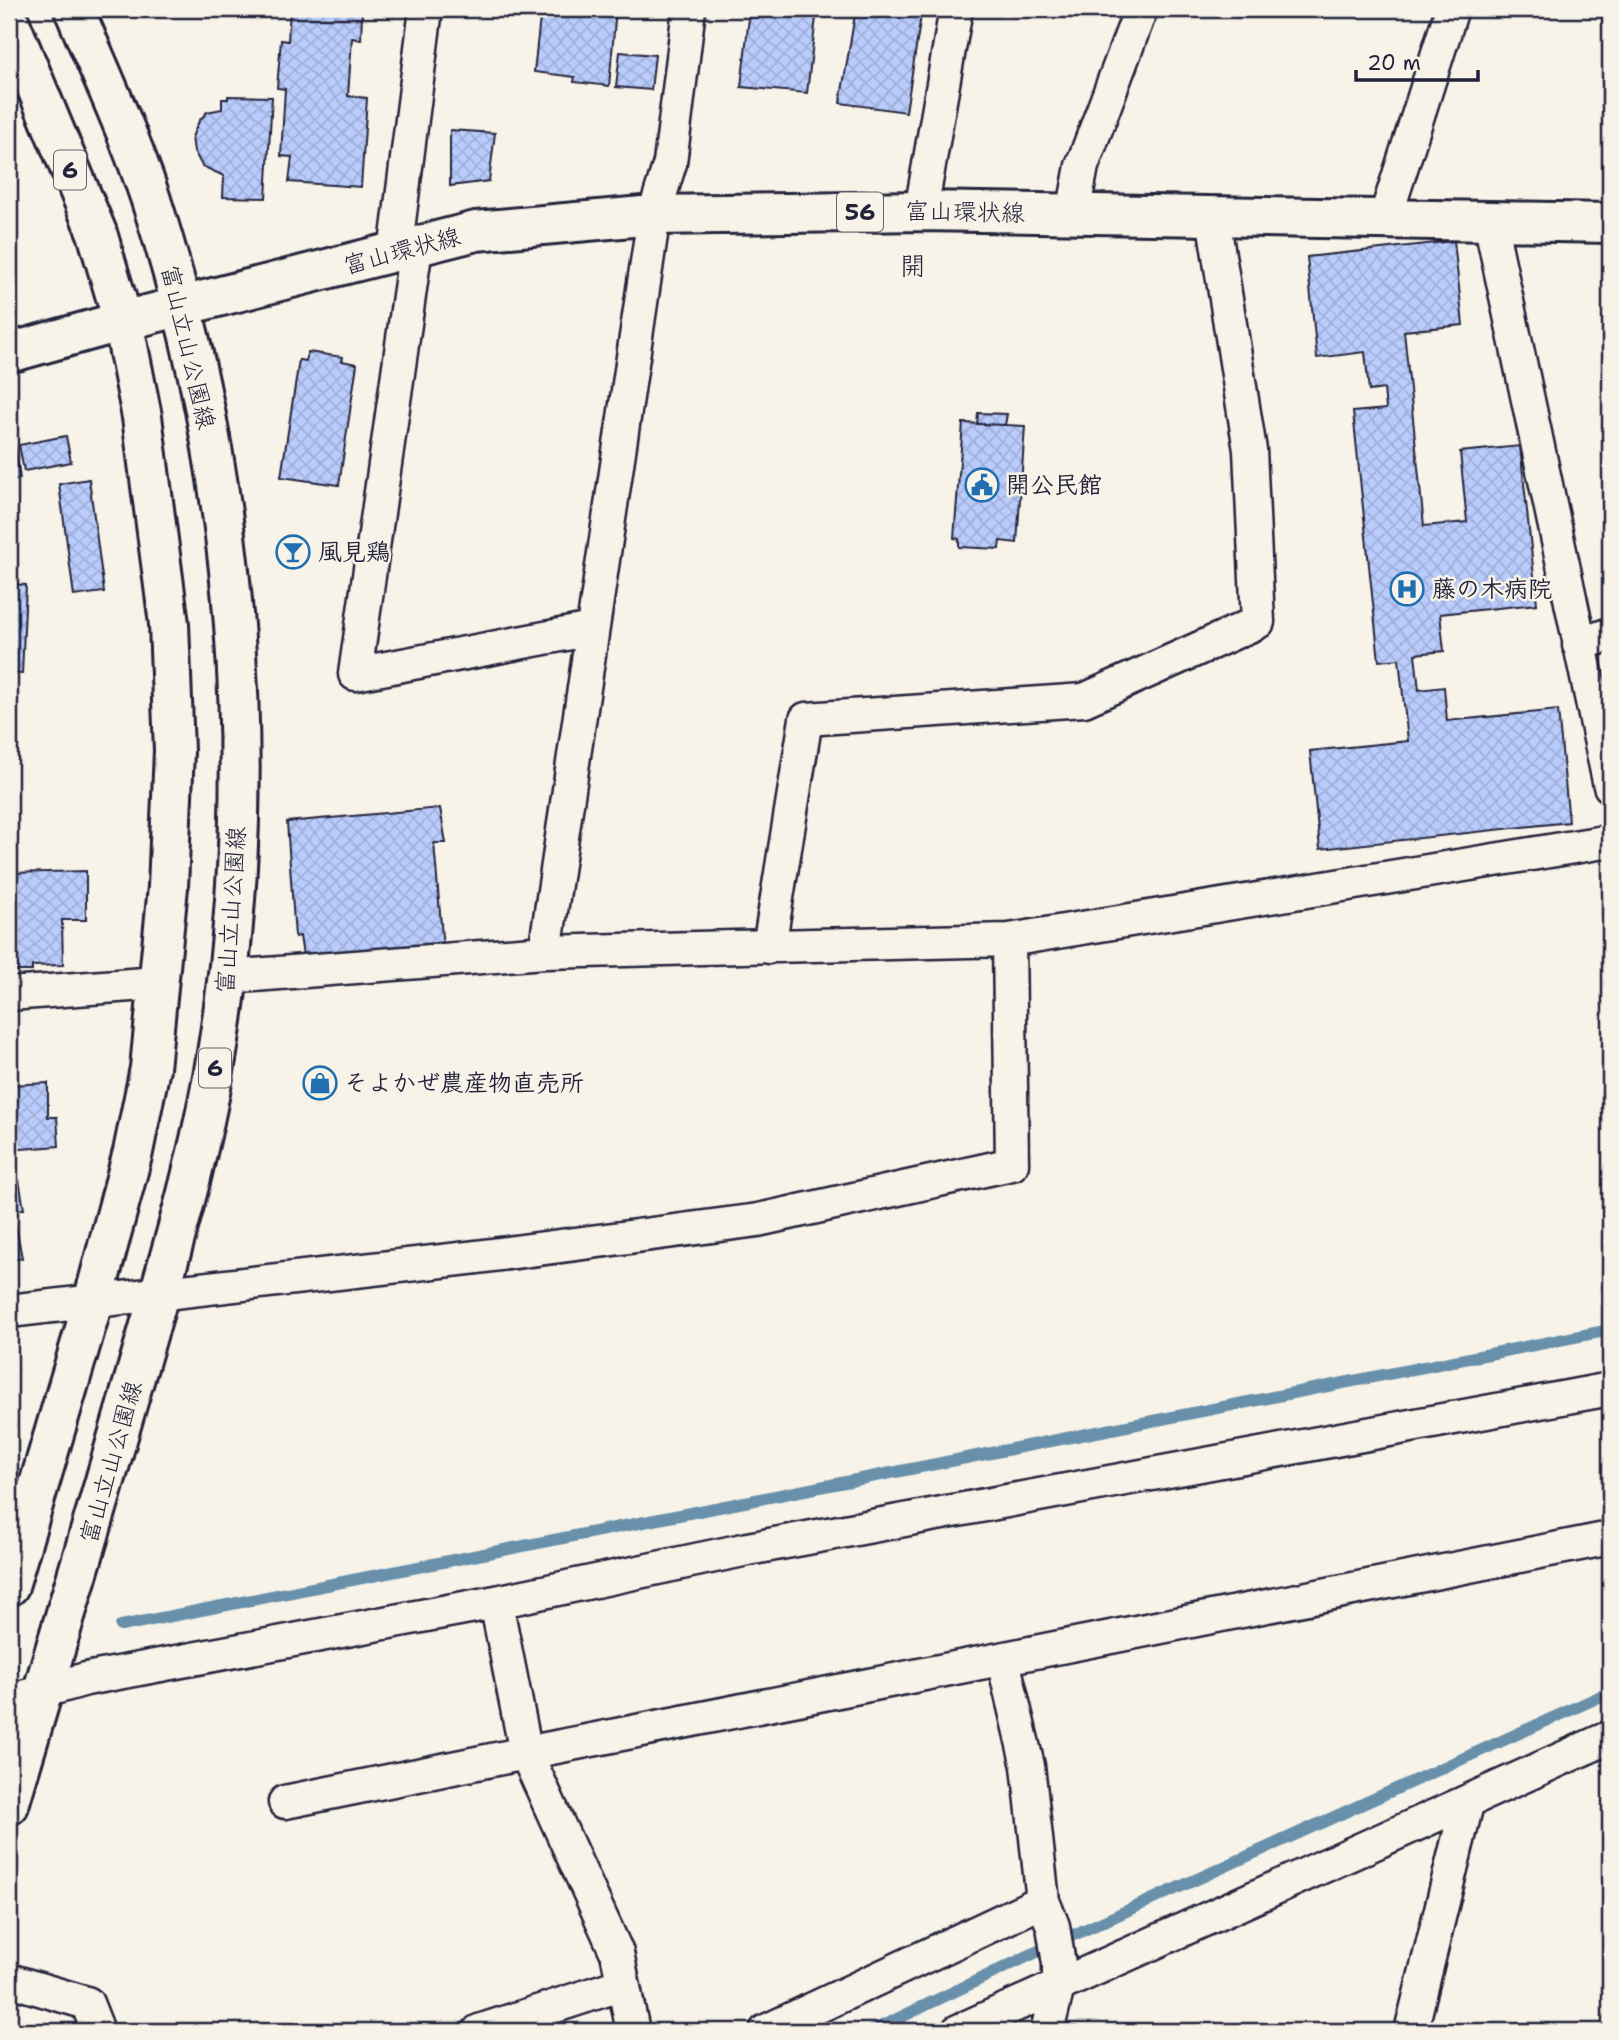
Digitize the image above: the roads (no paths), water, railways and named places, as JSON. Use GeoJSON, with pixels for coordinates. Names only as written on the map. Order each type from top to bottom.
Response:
{"type":"FeatureCollection","features":[{"type":"Feature","properties":{"kind":"main road","name":"富山立山公園線"},"geometry":{"type":"LineString","coordinates":[[9,1805],[26,1696],[160,1293],[200,1149],[228,977],[237,864],[236,672],[227,551],[217,482],[182,307],[156,213],[74,9]]}},
{"type":"Feature","properties":{"kind":"main road","name":"6"},"geometry":{"type":"LineString","coordinates":[[9,21],[97,233],[122,321],[142,417],[169,624],[174,751],[168,887],[150,1069],[133,1152],[93,1302],[9,1586]]}},
{"type":"Feature","properties":{"kind":"main road","name":"富山環状線"},"geometry":{"type":"LineString","coordinates":[[9,354],[122,321],[476,231],[654,215],[921,211],[1610,223]]}},
{"type":"Feature","properties":{"kind":"street"},"geometry":{"type":"LineString","coordinates":[[426,9],[406,250],[355,674],[592,629]]}},
{"type":"Feature","properties":{"kind":"street"},"geometry":{"type":"LineString","coordinates":[[545,952],[654,215],[670,163],[690,9]]}},
{"type":"Feature","properties":{"kind":"street"},"geometry":{"type":"LineString","coordinates":[[921,211],[956,9]]}},
{"type":"Feature","properties":{"kind":"street"},"geometry":{"type":"LineString","coordinates":[[1073,214],[1082,166],[1142,9]]}},
{"type":"Feature","properties":{"kind":"street"},"geometry":{"type":"LineString","coordinates":[[1385,219],[1452,9]]}},
{"type":"Feature","properties":{"kind":"street"},"geometry":{"type":"LineString","coordinates":[[769,947],[806,719],[1084,700],[1258,622],[1250,450],[1213,217]]}},
{"type":"Feature","properties":{"kind":"street"},"geometry":{"type":"LineString","coordinates":[[1490,221],[1610,786]]}},
{"type":"Feature","properties":{"kind":"street"},"geometry":{"type":"LineString","coordinates":[[1579,645],[1610,634]]}},
{"type":"Feature","properties":{"kind":"street"},"geometry":{"type":"LineString","coordinates":[[228,977],[545,952],[1009,940],[1610,841]]}},
{"type":"Feature","properties":{"kind":"street"},"geometry":{"type":"LineString","coordinates":[[9,1311],[477,1257],[758,1220],[1012,1164],[1009,940]]}},
{"type":"Feature","properties":{"kind":"street"},"geometry":{"type":"LineString","coordinates":[[9,993],[158,983]]}},
{"type":"Feature","properties":{"kind":"street"},"geometry":{"type":"LineString","coordinates":[[26,1696],[86,1679],[496,1602],[748,1549],[1610,1390]]}},
{"type":"Feature","properties":{"kind":"street"},"geometry":{"type":"LineString","coordinates":[[285,1801],[1610,1538]]}},
{"type":"Feature","properties":{"kind":"street"},"geometry":{"type":"LineString","coordinates":[[496,1602],[526,1753],[617,1953],[633,2031]]}},
{"type":"Feature","properties":{"kind":"street"},"geometry":{"type":"LineString","coordinates":[[1003,1660],[1028,1766],[1043,1901],[1053,1926],[1059,1983],[1048,2031]]}},
{"type":"Feature","properties":{"kind":"street"},"geometry":{"type":"LineString","coordinates":[[958,2031],[1059,1983],[1467,1804],[1610,1737]]}},
{"type":"Feature","properties":{"kind":"street"},"geometry":{"type":"LineString","coordinates":[[1411,2031],[1467,1804]]}},
{"type":"Feature","properties":{"kind":"street"},"geometry":{"type":"LineString","coordinates":[[766,2031],[1043,1901]]}},
{"type":"Feature","properties":{"kind":"street"},"geometry":{"type":"LineString","coordinates":[[9,1980],[87,2003],[97,2031]]}},
{"type":"Feature","properties":{"kind":"street"},"geometry":{"type":"LineString","coordinates":[[479,2031],[623,1984]]}},
{"type":"Feature","properties":{"kind":"waterway"},"geometry":{"type":"LineString","coordinates":[[121,1626],[1610,1330]]}},
{"type":"Feature","properties":{"kind":"waterway"},"geometry":{"type":"LineString","coordinates":[[872,2031],[1047,1947],[1610,1692]]}},
{"type":"Feature","properties":{"kind":"place","name":"開公民館"},"geometry":{"type":"Point","coordinates":[982,485]}},
{"type":"Feature","properties":{"kind":"place","name":"風見鶏"},"geometry":{"type":"Point","coordinates":[293,552]}},
{"type":"Feature","properties":{"kind":"place","name":"藤の木病院"},"geometry":{"type":"Point","coordinates":[1407,589]}},
{"type":"Feature","properties":{"kind":"place","name":"そよかぜ農産物直売所"},"geometry":{"type":"Point","coordinates":[320,1083]}},
{"type":"Feature","properties":{"kind":"district","name":"開"},"geometry":{"type":"Point","coordinates":[913,265]}}]}
